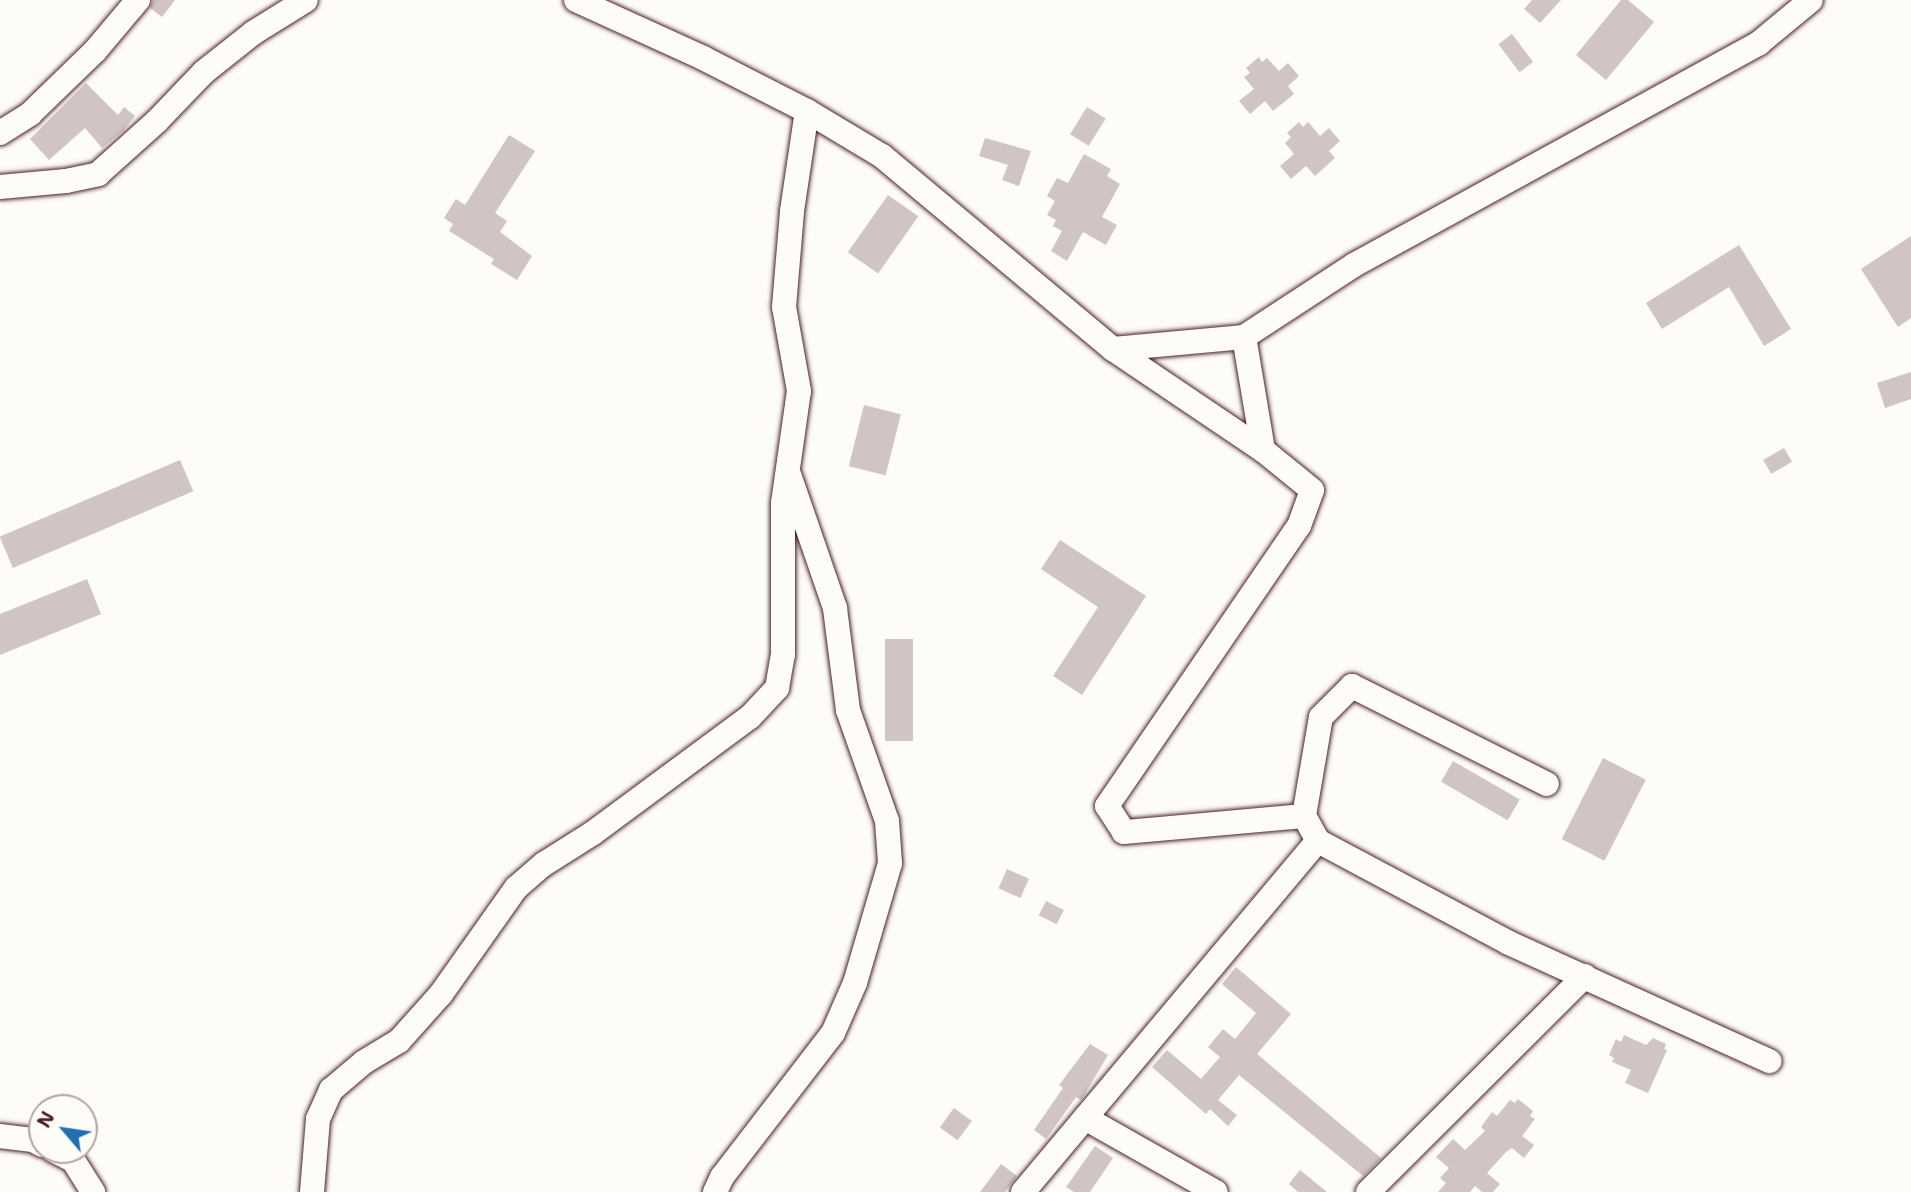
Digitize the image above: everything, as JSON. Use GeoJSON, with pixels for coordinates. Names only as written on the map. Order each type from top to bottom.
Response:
{"type":"FeatureCollection","features":[{"type":"Feature","properties":{"kind":"street"},"geometry":{"type":"LineString","coordinates":[[0,133],[40,105],[95,51],[138,0]]}},
{"type":"Feature","properties":{"kind":"street"},"geometry":{"type":"LineString","coordinates":[[0,187],[66,181],[98,174],[157,121],[204,72],[253,33],[306,0]]}},
{"type":"Feature","properties":{"kind":"street"},"geometry":{"type":"LineString","coordinates":[[576,0],[703,58],[807,111],[882,156],[1113,349],[1263,450],[1312,490],[1299,526],[1107,806],[1125,832],[1304,816]]}},
{"type":"Feature","properties":{"kind":"street"},"geometry":{"type":"LineString","coordinates":[[1113,349],[1244,337],[1354,265],[1759,43],[1811,0]]}},
{"type":"Feature","properties":{"kind":"street"},"geometry":{"type":"LineString","coordinates":[[312,1192],[318,1119],[331,1090],[364,1062],[399,1041],[441,994],[516,888],[544,864],[593,833],[750,716],[777,688],[783,655],[783,503],[799,391],[784,307],[792,211],[807,111]]}},
{"type":"Feature","properties":{"kind":"street"},"geometry":{"type":"LineString","coordinates":[[1244,337],[1263,450]]}},
{"type":"Feature","properties":{"kind":"street"},"geometry":{"type":"LineString","coordinates":[[715,1192],[722,1177],[833,1033],[855,983],[890,863],[887,821],[848,710],[835,608],[788,469]]}},
{"type":"Feature","properties":{"kind":"street"},"geometry":{"type":"LineString","coordinates":[[1547,784],[1352,686],[1321,716],[1304,816],[1318,841],[1508,943],[1585,975],[1769,1061]]}},
{"type":"Feature","properties":{"kind":"street"},"geometry":{"type":"LineString","coordinates":[[1023,1192],[1318,841]]}},
{"type":"Feature","properties":{"kind":"street"},"geometry":{"type":"LineString","coordinates":[[1368,1192],[1585,975]]}},
{"type":"Feature","properties":{"kind":"street"},"geometry":{"type":"LineString","coordinates":[[1086,1118],[1216,1192]]}},
{"type":"Feature","properties":{"kind":"street"},"geometry":{"type":"LineString","coordinates":[[0,1136],[28,1139]]}},
{"type":"Feature","properties":{"kind":"street"},"geometry":{"type":"LineString","coordinates":[[76,1164],[93,1192]]}},
{"type":"Feature","properties":{"kind":"building"},"geometry":{"type":"Polygon","coordinates":[[[153,0],[175,0],[162,17],[150,8],[153,0]]]}},
{"type":"Feature","properties":{"kind":"building"},"geometry":{"type":"Polygon","coordinates":[[[1532,0],[1561,0],[1540,23],[1524,9],[1532,0]]]}},
{"type":"Feature","properties":{"kind":"building"},"geometry":{"type":"Polygon","coordinates":[[[1621,0],[1628,0],[1654,22],[1606,80],[1576,55],[1621,0]]]}},
{"type":"Feature","properties":{"kind":"building"},"geometry":{"type":"Polygon","coordinates":[[[1512,34],[1533,62],[1519,72],[1498,44],[1512,34]]]}},
{"type":"Feature","properties":{"kind":"building"},"geometry":{"type":"Polygon","coordinates":[[[1259,57],[1262,62],[1267,58],[1279,71],[1288,63],[1299,76],[1288,86],[1294,94],[1273,111],[1265,101],[1250,114],[1239,101],[1254,89],[1244,77],[1250,73],[1246,68],[1259,57]]]}},
{"type":"Feature","properties":{"kind":"building"},"geometry":{"type":"Polygon","coordinates":[[[86,83],[118,115],[124,107],[135,116],[123,131],[102,148],[85,128],[49,160],[30,139],[86,83]]]}},
{"type":"Feature","properties":{"kind":"building"},"geometry":{"type":"Polygon","coordinates":[[[1087,107],[1106,119],[1089,146],[1070,134],[1087,107]]]}},
{"type":"Feature","properties":{"kind":"building"},"geometry":{"type":"Polygon","coordinates":[[[1299,122],[1303,127],[1308,122],[1320,136],[1329,128],[1340,141],[1329,151],[1335,158],[1315,176],[1306,166],[1291,179],[1280,166],[1294,154],[1285,143],[1291,137],[1287,133],[1299,122]]]}},
{"type":"Feature","properties":{"kind":"building"},"geometry":{"type":"Polygon","coordinates":[[[509,135],[535,151],[495,213],[507,221],[500,232],[532,256],[517,280],[491,264],[494,259],[449,231],[453,224],[444,218],[456,199],[465,205],[509,135]]]}},
{"type":"Feature","properties":{"kind":"building"},"geometry":{"type":"Polygon","coordinates":[[[985,138],[1031,151],[1019,186],[1002,180],[1008,165],[979,156],[985,138]]]}},
{"type":"Feature","properties":{"kind":"building"},"geometry":{"type":"Polygon","coordinates":[[[1084,154],[1111,169],[1107,176],[1120,184],[1102,217],[1117,225],[1106,245],[1083,232],[1067,261],[1051,251],[1062,231],[1053,226],[1056,220],[1047,215],[1055,201],[1047,196],[1057,178],[1068,183],[1084,154]]]}},
{"type":"Feature","properties":{"kind":"building"},"geometry":{"type":"Polygon","coordinates":[[[888,195],[918,216],[878,274],[848,252],[888,195]]]}},
{"type":"Feature","properties":{"kind":"building"},"geometry":{"type":"Polygon","coordinates":[[[1911,236],[1911,318],[1898,327],[1861,269],[1911,236]]]}},
{"type":"Feature","properties":{"kind":"building"},"geometry":{"type":"Polygon","coordinates":[[[1739,245],[1791,329],[1764,346],[1729,287],[1662,329],[1646,303],[1739,245]]]}},
{"type":"Feature","properties":{"kind":"building"},"geometry":{"type":"Polygon","coordinates":[[[1911,372],[1911,399],[1885,408],[1877,383],[1911,372]]]}},
{"type":"Feature","properties":{"kind":"building"},"geometry":{"type":"Polygon","coordinates":[[[864,405],[901,414],[886,475],[849,466],[864,405]]]}},
{"type":"Feature","properties":{"kind":"building"},"geometry":{"type":"Polygon","coordinates":[[[1784,448],[1792,462],[1771,474],[1763,460],[1784,448]]]}},
{"type":"Feature","properties":{"kind":"building"},"geometry":{"type":"Polygon","coordinates":[[[180,460],[193,491],[13,568],[0,536],[180,460]]]}},
{"type":"Feature","properties":{"kind":"building"},"geometry":{"type":"Polygon","coordinates":[[[1060,540],[1146,596],[1082,695],[1053,676],[1098,607],[1041,569],[1060,540]]]}},
{"type":"Feature","properties":{"kind":"building"},"geometry":{"type":"Polygon","coordinates":[[[87,579],[101,614],[0,655],[0,614],[87,579]]]}},
{"type":"Feature","properties":{"kind":"building"},"geometry":{"type":"Polygon","coordinates":[[[885,639],[913,639],[913,741],[885,741],[885,639]]]}},
{"type":"Feature","properties":{"kind":"building"},"geometry":{"type":"Polygon","coordinates":[[[1603,758],[1646,780],[1604,861],[1562,839],[1603,758]]]}},
{"type":"Feature","properties":{"kind":"building"},"geometry":{"type":"Polygon","coordinates":[[[1453,761],[1520,799],[1508,820],[1441,782],[1453,761]]]}},
{"type":"Feature","properties":{"kind":"building"},"geometry":{"type":"Polygon","coordinates":[[[1007,869],[1029,879],[1020,898],[998,888],[1007,869]]]}},
{"type":"Feature","properties":{"kind":"building"},"geometry":{"type":"Polygon","coordinates":[[[1046,901],[1064,910],[1057,924],[1039,915],[1046,901]]]}},
{"type":"Feature","properties":{"kind":"building"},"geometry":{"type":"Polygon","coordinates":[[[1236,967],[1291,1014],[1257,1054],[1381,1158],[1363,1176],[1239,1075],[1218,1100],[1237,1115],[1228,1126],[1210,1109],[1206,1114],[1152,1067],[1167,1050],[1201,1079],[1220,1057],[1208,1047],[1223,1029],[1235,1039],[1256,1013],[1222,984],[1236,967]]]}},
{"type":"Feature","properties":{"kind":"building"},"geometry":{"type":"Polygon","coordinates":[[[1624,1035],[1646,1045],[1653,1038],[1666,1044],[1664,1049],[1667,1050],[1648,1093],[1625,1083],[1631,1070],[1612,1062],[1614,1058],[1609,1055],[1616,1039],[1621,1042],[1624,1035]]]}},
{"type":"Feature","properties":{"kind":"building"},"geometry":{"type":"Polygon","coordinates":[[[1090,1044],[1108,1055],[1081,1100],[1076,1097],[1046,1139],[1034,1130],[1063,1088],[1059,1085],[1090,1044]]]}},
{"type":"Feature","properties":{"kind":"building"},"geometry":{"type":"Polygon","coordinates":[[[1518,1099],[1533,1111],[1530,1116],[1535,1119],[1522,1136],[1534,1145],[1524,1158],[1512,1148],[1506,1152],[1487,1173],[1500,1184],[1493,1192],[1482,1192],[1475,1186],[1470,1192],[1438,1192],[1446,1183],[1440,1178],[1449,1168],[1436,1157],[1453,1139],[1465,1150],[1485,1131],[1481,1127],[1492,1112],[1497,1116],[1510,1100],[1515,1103],[1518,1099]]]}},
{"type":"Feature","properties":{"kind":"building"},"geometry":{"type":"Polygon","coordinates":[[[954,1108],[972,1121],[958,1140],[940,1127],[954,1108]]]}},
{"type":"Feature","properties":{"kind":"building"},"geometry":{"type":"Polygon","coordinates":[[[1095,1146],[1113,1158],[1090,1192],[1074,1192],[1066,1187],[1095,1146]]]}},
{"type":"Feature","properties":{"kind":"building"},"geometry":{"type":"Polygon","coordinates":[[[1001,1164],[1017,1176],[1005,1192],[980,1192],[1001,1164]]]}},
{"type":"Feature","properties":{"kind":"building"},"geometry":{"type":"Polygon","coordinates":[[[1300,1170],[1327,1192],[1298,1192],[1289,1184],[1300,1170]]]}}]}
